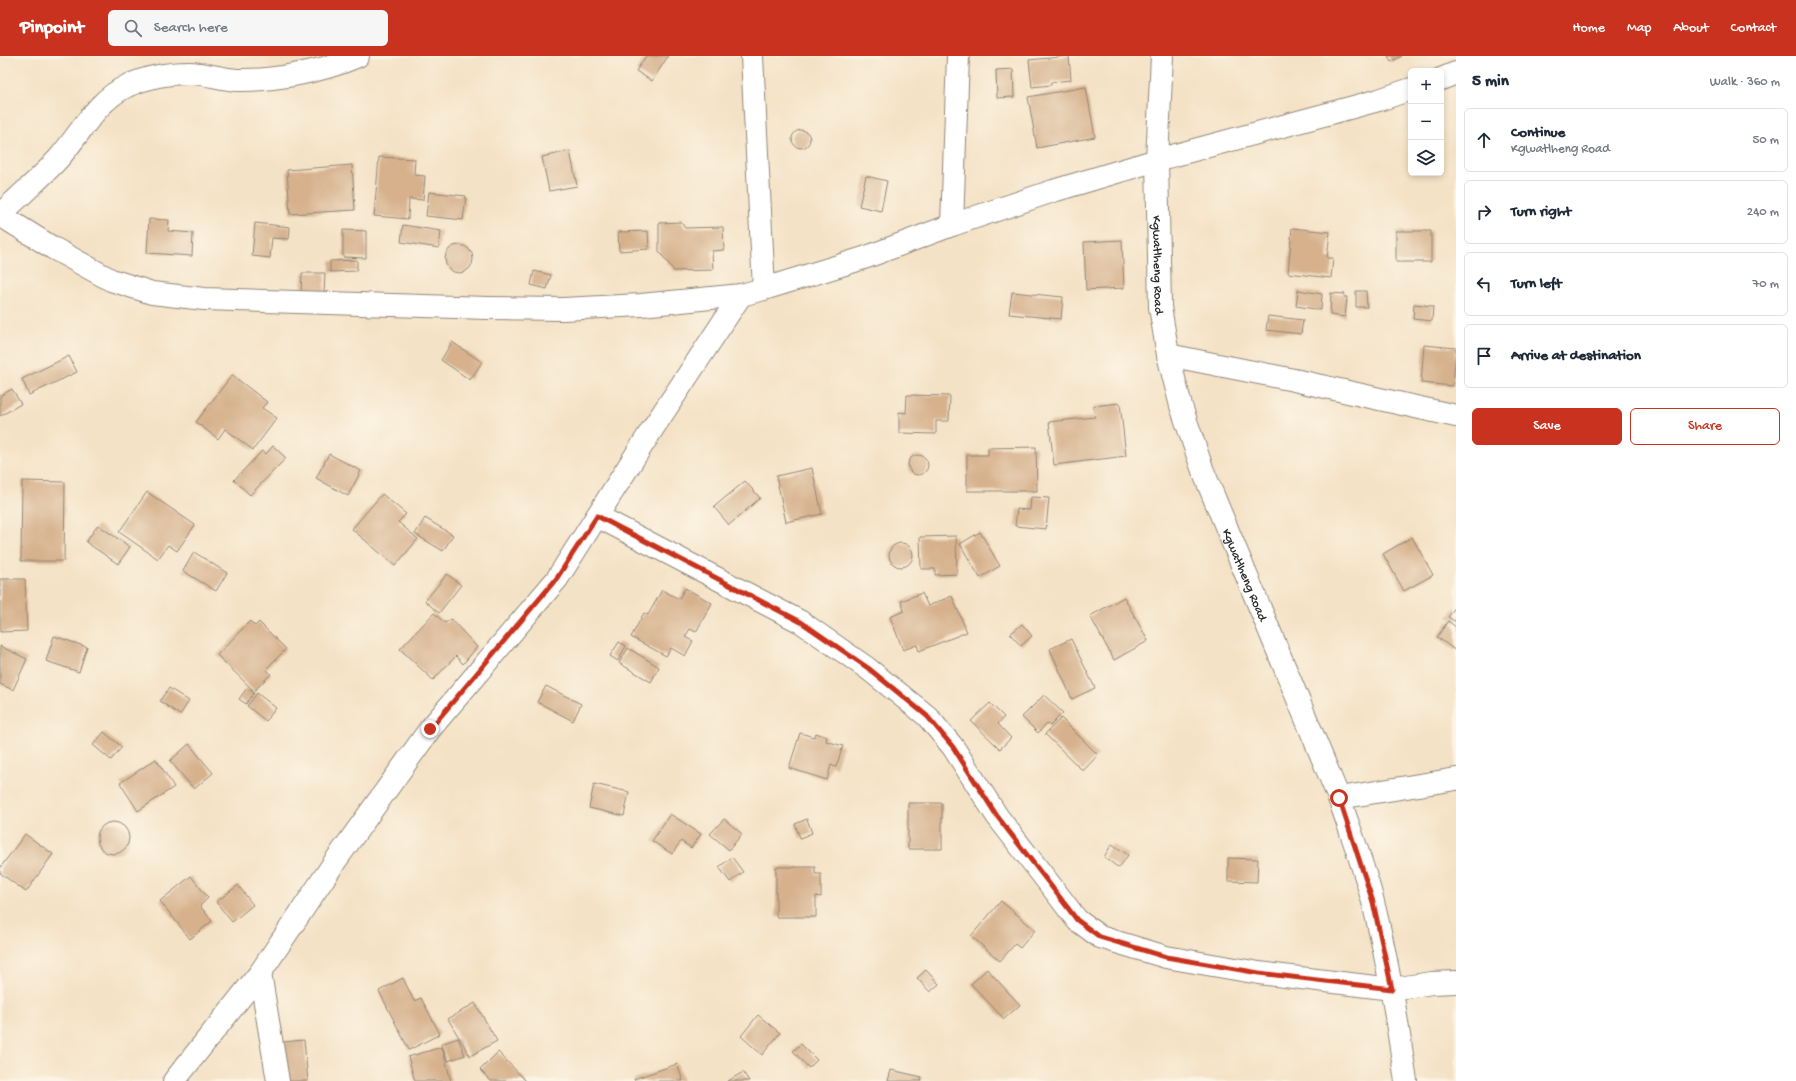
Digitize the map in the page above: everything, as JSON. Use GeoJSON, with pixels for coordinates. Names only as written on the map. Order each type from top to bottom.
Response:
{"type":"FeatureCollection","features":[{"type":"Feature","properties":{"kind":"street"},"geometry":{"type":"LineString","coordinates":[[358,56],[315,70],[269,79],[237,80],[190,73],[153,76],[126,87],[108,98],[93,113],[59,158],[0,215],[53,248],[111,280],[152,293],[204,299],[562,309],[641,305],[741,295],[764,289],[864,258],[952,224],[1157,160],[1379,100],[1408,90]]}},
{"type":"Feature","properties":{"kind":"street"},"geometry":{"type":"LineString","coordinates":[[752,56],[764,289]]}},
{"type":"Feature","properties":{"kind":"street"},"geometry":{"type":"LineString","coordinates":[[952,224],[958,56]]}},
{"type":"Feature","properties":{"kind":"street","name":"Kgwatlheng Road"},"geometry":{"type":"LineString","coordinates":[[1162,56],[1157,160],[1160,307],[1168,355],[1180,406],[1203,471],[1339,798],[1373,902],[1392,989],[1406,1081]]}},
{"type":"Feature","properties":{"kind":"street"},"geometry":{"type":"LineString","coordinates":[[1444,77],[1456,73]]}},
{"type":"Feature","properties":{"kind":"street"},"geometry":{"type":"LineString","coordinates":[[174,1081],[260,973],[336,860],[430,729],[557,578],[653,428],[741,295]]}},
{"type":"Feature","properties":{"kind":"street"},"geometry":{"type":"LineString","coordinates":[[1168,355],[1294,380],[1456,416]]}},
{"type":"Feature","properties":{"kind":"street"},"geometry":{"type":"LineString","coordinates":[[597,516],[801,622],[868,668],[927,716],[953,747],[997,816],[1077,920],[1100,937],[1174,958],[1259,973],[1392,989],[1432,983],[1456,982]]}},
{"type":"Feature","properties":{"kind":"street"},"geometry":{"type":"LineString","coordinates":[[1339,798],[1456,780]]}},
{"type":"Feature","properties":{"kind":"street"},"geometry":{"type":"LineString","coordinates":[[260,973],[278,1081]]}},
{"type":"Feature","properties":{"kind":"building"},"geometry":{"type":"Polygon","coordinates":[[[646,56],[668,56],[652,81],[636,71],[646,56]]]}},
{"type":"Feature","properties":{"kind":"building"},"geometry":{"type":"Polygon","coordinates":[[[1069,56],[1071,80],[1051,82],[1051,85],[1032,87],[1029,60],[1069,56]]]}},
{"type":"Feature","properties":{"kind":"building"},"geometry":{"type":"Polygon","coordinates":[[[1388,56],[1402,56],[1391,62],[1388,56]]]}},
{"type":"Feature","properties":{"kind":"building"},"geometry":{"type":"Polygon","coordinates":[[[1013,69],[1014,97],[997,98],[996,70],[1013,69]]]}},
{"type":"Feature","properties":{"kind":"building"},"geometry":{"type":"Polygon","coordinates":[[[1086,87],[1095,137],[1037,148],[1028,97],[1086,87]]]}},
{"type":"Feature","properties":{"kind":"building"},"geometry":{"type":"Polygon","coordinates":[[[797,130],[805,130],[810,135],[808,146],[805,148],[797,148],[792,143],[792,135],[797,130]]]}},
{"type":"Feature","properties":{"kind":"building"},"geometry":{"type":"Polygon","coordinates":[[[570,151],[577,186],[549,191],[542,157],[570,151]]]}},
{"type":"Feature","properties":{"kind":"building"},"geometry":{"type":"Polygon","coordinates":[[[379,157],[415,159],[414,175],[425,176],[423,200],[409,199],[408,219],[374,216],[379,157]]]}},
{"type":"Feature","properties":{"kind":"building"},"geometry":{"type":"Polygon","coordinates":[[[352,165],[355,210],[290,214],[287,170],[352,165]]]}},
{"type":"Feature","properties":{"kind":"building"},"geometry":{"type":"Polygon","coordinates":[[[866,176],[887,181],[881,211],[859,206],[866,176]]]}},
{"type":"Feature","properties":{"kind":"building"},"geometry":{"type":"Polygon","coordinates":[[[429,192],[466,196],[463,220],[426,216],[429,192]]]}},
{"type":"Feature","properties":{"kind":"building"},"geometry":{"type":"Polygon","coordinates":[[[149,219],[169,220],[168,231],[193,233],[192,256],[147,253],[149,219]]]}},
{"type":"Feature","properties":{"kind":"building"},"geometry":{"type":"Polygon","coordinates":[[[681,222],[685,228],[723,227],[724,250],[712,251],[713,270],[674,271],[659,251],[659,223],[681,222]]]}},
{"type":"Feature","properties":{"kind":"building"},"geometry":{"type":"Polygon","coordinates":[[[255,223],[290,227],[289,239],[272,238],[270,258],[252,256],[255,223]]]}},
{"type":"Feature","properties":{"kind":"building"},"geometry":{"type":"Polygon","coordinates":[[[403,225],[441,231],[439,248],[401,242],[403,225]]]}},
{"type":"Feature","properties":{"kind":"building"},"geometry":{"type":"Polygon","coordinates":[[[1292,228],[1330,232],[1327,258],[1333,258],[1331,278],[1288,273],[1292,228]]]}},
{"type":"Feature","properties":{"kind":"building"},"geometry":{"type":"Polygon","coordinates":[[[343,230],[366,231],[366,258],[343,257],[343,230]]]}},
{"type":"Feature","properties":{"kind":"building"},"geometry":{"type":"Polygon","coordinates":[[[648,231],[649,249],[619,251],[618,232],[648,231]]]}},
{"type":"Feature","properties":{"kind":"building"},"geometry":{"type":"Polygon","coordinates":[[[1396,231],[1431,231],[1431,262],[1396,262],[1396,231]]]}},
{"type":"Feature","properties":{"kind":"building"},"geometry":{"type":"Polygon","coordinates":[[[1122,240],[1124,288],[1086,290],[1084,242],[1122,240]]]}},
{"type":"Feature","properties":{"kind":"building"},"geometry":{"type":"Polygon","coordinates":[[[459,245],[469,249],[473,259],[469,269],[459,273],[449,269],[445,259],[449,249],[459,245]]]}},
{"type":"Feature","properties":{"kind":"building"},"geometry":{"type":"Polygon","coordinates":[[[357,260],[357,271],[330,272],[330,261],[357,260]]]}},
{"type":"Feature","properties":{"kind":"building"},"geometry":{"type":"Polygon","coordinates":[[[534,271],[551,275],[547,289],[531,285],[534,271]]]}},
{"type":"Feature","properties":{"kind":"building"},"geometry":{"type":"Polygon","coordinates":[[[302,273],[325,273],[324,294],[301,293],[302,273]]]}},
{"type":"Feature","properties":{"kind":"building"},"geometry":{"type":"Polygon","coordinates":[[[1298,290],[1322,294],[1321,310],[1296,306],[1298,290]]]}},
{"type":"Feature","properties":{"kind":"building"},"geometry":{"type":"Polygon","coordinates":[[[1356,291],[1366,291],[1367,307],[1356,307],[1356,291]]]}},
{"type":"Feature","properties":{"kind":"building"},"geometry":{"type":"Polygon","coordinates":[[[1012,292],[1063,297],[1061,319],[1009,314],[1012,292]]]}},
{"type":"Feature","properties":{"kind":"building"},"geometry":{"type":"Polygon","coordinates":[[[1331,293],[1345,294],[1344,297],[1347,297],[1345,317],[1330,315],[1331,293]]]}},
{"type":"Feature","properties":{"kind":"building"},"geometry":{"type":"Polygon","coordinates":[[[1414,304],[1433,306],[1432,321],[1413,319],[1414,304]]]}},
{"type":"Feature","properties":{"kind":"building"},"geometry":{"type":"Polygon","coordinates":[[[1268,316],[1303,320],[1301,334],[1266,330],[1268,316]]]}},
{"type":"Feature","properties":{"kind":"building"},"geometry":{"type":"Polygon","coordinates":[[[452,342],[482,362],[470,380],[441,360],[452,342]]]}},
{"type":"Feature","properties":{"kind":"building"},"geometry":{"type":"Polygon","coordinates":[[[1424,345],[1456,348],[1453,386],[1421,383],[1424,345]]]}},
{"type":"Feature","properties":{"kind":"building"},"geometry":{"type":"Polygon","coordinates":[[[69,356],[77,372],[29,395],[22,379],[69,356]]]}},
{"type":"Feature","properties":{"kind":"building"},"geometry":{"type":"Polygon","coordinates":[[[232,375],[267,402],[262,408],[277,418],[253,450],[225,429],[218,439],[196,422],[232,375]]]}},
{"type":"Feature","properties":{"kind":"building"},"geometry":{"type":"Polygon","coordinates":[[[12,389],[21,404],[0,416],[0,396],[12,389]]]}},
{"type":"Feature","properties":{"kind":"building"},"geometry":{"type":"Polygon","coordinates":[[[907,395],[950,396],[949,421],[936,421],[936,434],[899,433],[899,412],[906,413],[907,395]]]}},
{"type":"Feature","properties":{"kind":"building"},"geometry":{"type":"Polygon","coordinates":[[[1120,403],[1126,456],[1054,465],[1049,422],[1095,417],[1093,406],[1120,403]]]}},
{"type":"Feature","properties":{"kind":"building"},"geometry":{"type":"Polygon","coordinates":[[[273,446],[286,458],[250,495],[234,480],[262,451],[266,454],[273,446]]]}},
{"type":"Feature","properties":{"kind":"building"},"geometry":{"type":"Polygon","coordinates":[[[1036,447],[1037,491],[967,491],[967,455],[988,455],[988,448],[1036,447]]]}},
{"type":"Feature","properties":{"kind":"building"},"geometry":{"type":"Polygon","coordinates":[[[329,454],[361,471],[348,496],[316,478],[329,454]]]}},
{"type":"Feature","properties":{"kind":"building"},"geometry":{"type":"Polygon","coordinates":[[[918,455],[925,458],[928,465],[925,472],[918,475],[911,472],[908,465],[911,458],[918,455]]]}},
{"type":"Feature","properties":{"kind":"building"},"geometry":{"type":"Polygon","coordinates":[[[812,468],[822,514],[786,522],[776,476],[812,468]]]}},
{"type":"Feature","properties":{"kind":"building"},"geometry":{"type":"Polygon","coordinates":[[[22,481],[65,482],[64,561],[21,561],[22,481]]]}},
{"type":"Feature","properties":{"kind":"building"},"geometry":{"type":"Polygon","coordinates":[[[745,481],[760,498],[729,525],[714,507],[745,481]]]}},
{"type":"Feature","properties":{"kind":"building"},"geometry":{"type":"Polygon","coordinates":[[[147,492],[195,525],[177,551],[168,545],[158,559],[119,532],[147,492]]]}},
{"type":"Feature","properties":{"kind":"building"},"geometry":{"type":"Polygon","coordinates":[[[382,494],[406,514],[398,522],[418,539],[395,566],[352,529],[382,494]]]}},
{"type":"Feature","properties":{"kind":"building"},"geometry":{"type":"Polygon","coordinates":[[[1031,497],[1049,498],[1046,529],[1015,526],[1017,509],[1030,510],[1031,497]]]}},
{"type":"Feature","properties":{"kind":"building"},"geometry":{"type":"Polygon","coordinates":[[[425,518],[453,535],[443,551],[415,534],[425,518]]]}},
{"type":"Feature","properties":{"kind":"building"},"geometry":{"type":"Polygon","coordinates":[[[98,525],[130,547],[118,564],[86,542],[98,525]]]}},
{"type":"Feature","properties":{"kind":"building"},"geometry":{"type":"Polygon","coordinates":[[[980,532],[1000,566],[980,578],[960,544],[980,532]]]}},
{"type":"Feature","properties":{"kind":"building"},"geometry":{"type":"Polygon","coordinates":[[[956,536],[957,574],[935,575],[935,569],[921,569],[920,537],[956,536]]]}},
{"type":"Feature","properties":{"kind":"building"},"geometry":{"type":"Polygon","coordinates":[[[1412,537],[1433,575],[1404,591],[1383,554],[1412,537]]]}},
{"type":"Feature","properties":{"kind":"building"},"geometry":{"type":"Polygon","coordinates":[[[901,543],[910,546],[913,555],[910,564],[901,567],[892,564],[889,555],[892,546],[901,543]]]}},
{"type":"Feature","properties":{"kind":"building"},"geometry":{"type":"Polygon","coordinates":[[[194,552],[227,573],[216,591],[183,571],[194,552]]]}},
{"type":"Feature","properties":{"kind":"building"},"geometry":{"type":"Polygon","coordinates":[[[447,574],[461,585],[439,613],[425,601],[447,574]]]}},
{"type":"Feature","properties":{"kind":"building"},"geometry":{"type":"Polygon","coordinates":[[[0,579],[25,579],[27,631],[0,632],[0,579]]]}},
{"type":"Feature","properties":{"kind":"building"},"geometry":{"type":"Polygon","coordinates":[[[685,588],[712,603],[696,632],[690,629],[685,637],[693,641],[685,656],[671,648],[666,656],[631,637],[644,613],[648,615],[662,590],[679,599],[685,588]]]}},
{"type":"Feature","properties":{"kind":"building"},"geometry":{"type":"Polygon","coordinates":[[[922,593],[928,606],[952,596],[967,632],[919,651],[917,645],[903,650],[890,617],[904,611],[901,601],[922,593]]]}},
{"type":"Feature","properties":{"kind":"building"},"geometry":{"type":"Polygon","coordinates":[[[1124,597],[1148,641],[1114,660],[1090,616],[1124,597]]]}},
{"type":"Feature","properties":{"kind":"building"},"geometry":{"type":"Polygon","coordinates":[[[1456,606],[1456,622],[1448,617],[1456,606]]]}},
{"type":"Feature","properties":{"kind":"building"},"geometry":{"type":"Polygon","coordinates":[[[434,613],[445,623],[451,619],[477,647],[463,664],[456,656],[433,680],[400,649],[434,613]]]}},
{"type":"Feature","properties":{"kind":"building"},"geometry":{"type":"Polygon","coordinates":[[[250,621],[255,626],[259,622],[286,649],[266,669],[271,674],[254,691],[217,655],[250,621]]]}},
{"type":"Feature","properties":{"kind":"building"},"geometry":{"type":"Polygon","coordinates":[[[1448,621],[1456,627],[1456,651],[1437,637],[1448,621]]]}},
{"type":"Feature","properties":{"kind":"building"},"geometry":{"type":"Polygon","coordinates":[[[1022,624],[1032,636],[1021,646],[1010,634],[1022,624]]]}},
{"type":"Feature","properties":{"kind":"building"},"geometry":{"type":"Polygon","coordinates":[[[54,636],[87,647],[79,672],[46,661],[54,636]]]}},
{"type":"Feature","properties":{"kind":"building"},"geometry":{"type":"Polygon","coordinates":[[[1071,639],[1095,688],[1072,699],[1050,649],[1071,639]]]}},
{"type":"Feature","properties":{"kind":"building"},"geometry":{"type":"Polygon","coordinates":[[[619,642],[626,646],[618,661],[610,656],[619,642]]]}},
{"type":"Feature","properties":{"kind":"building"},"geometry":{"type":"Polygon","coordinates":[[[0,646],[27,659],[13,690],[0,684],[0,646]]]}},
{"type":"Feature","properties":{"kind":"building"},"geometry":{"type":"Polygon","coordinates":[[[628,648],[659,667],[651,682],[619,663],[628,648]]]}},
{"type":"Feature","properties":{"kind":"building"},"geometry":{"type":"Polygon","coordinates":[[[546,686],[581,704],[573,721],[537,702],[546,686]]]}},
{"type":"Feature","properties":{"kind":"building"},"geometry":{"type":"Polygon","coordinates":[[[169,688],[189,701],[180,715],[160,701],[169,688]]]}},
{"type":"Feature","properties":{"kind":"building"},"geometry":{"type":"Polygon","coordinates":[[[247,688],[254,693],[246,704],[239,699],[247,688]]]}},
{"type":"Feature","properties":{"kind":"building"},"geometry":{"type":"Polygon","coordinates":[[[257,693],[276,708],[266,721],[247,706],[257,693]]]}},
{"type":"Feature","properties":{"kind":"building"},"geometry":{"type":"Polygon","coordinates":[[[1044,695],[1063,713],[1050,726],[1047,723],[1038,733],[1022,717],[1044,695]]]}},
{"type":"Feature","properties":{"kind":"building"},"geometry":{"type":"Polygon","coordinates":[[[990,703],[1004,717],[998,724],[1011,738],[1000,749],[971,721],[990,703]]]}},
{"type":"Feature","properties":{"kind":"building"},"geometry":{"type":"Polygon","coordinates":[[[1061,718],[1098,755],[1083,771],[1045,734],[1061,718]]]}},
{"type":"Feature","properties":{"kind":"building"},"geometry":{"type":"Polygon","coordinates":[[[104,732],[122,747],[111,760],[93,745],[104,732]]]}},
{"type":"Feature","properties":{"kind":"building"},"geometry":{"type":"Polygon","coordinates":[[[800,733],[814,737],[816,733],[827,737],[826,741],[843,746],[836,767],[831,765],[827,780],[789,768],[800,733]]]}},
{"type":"Feature","properties":{"kind":"building"},"geometry":{"type":"Polygon","coordinates":[[[189,744],[213,773],[194,789],[170,761],[189,744]]]}},
{"type":"Feature","properties":{"kind":"building"},"geometry":{"type":"Polygon","coordinates":[[[156,759],[174,787],[138,811],[120,783],[156,759]]]}},
{"type":"Feature","properties":{"kind":"building"},"geometry":{"type":"Polygon","coordinates":[[[594,784],[629,792],[624,816],[589,808],[594,784]]]}},
{"type":"Feature","properties":{"kind":"building"},"geometry":{"type":"Polygon","coordinates":[[[908,803],[942,803],[942,849],[908,849],[908,803]]]}},
{"type":"Feature","properties":{"kind":"building"},"geometry":{"type":"Polygon","coordinates":[[[670,814],[701,834],[691,848],[681,841],[672,854],[652,841],[670,814]]]}},
{"type":"Feature","properties":{"kind":"building"},"geometry":{"type":"Polygon","coordinates":[[[724,819],[742,834],[729,850],[710,834],[724,819]]]}},
{"type":"Feature","properties":{"kind":"building"},"geometry":{"type":"Polygon","coordinates":[[[807,819],[812,833],[800,838],[795,824],[807,819]]]}},
{"type":"Feature","properties":{"kind":"building"},"geometry":{"type":"Polygon","coordinates":[[[110,822],[116,822],[126,829],[129,838],[128,844],[122,851],[116,854],[110,854],[100,847],[97,841],[97,835],[104,825],[110,822]]]}},
{"type":"Feature","properties":{"kind":"building"},"geometry":{"type":"Polygon","coordinates":[[[25,834],[53,854],[26,892],[0,873],[0,868],[25,834]]]}},
{"type":"Feature","properties":{"kind":"building"},"geometry":{"type":"Polygon","coordinates":[[[1112,844],[1128,855],[1119,868],[1104,857],[1112,844]]]}},
{"type":"Feature","properties":{"kind":"building"},"geometry":{"type":"Polygon","coordinates":[[[732,857],[743,872],[730,882],[719,867],[732,857]]]}},
{"type":"Feature","properties":{"kind":"building"},"geometry":{"type":"Polygon","coordinates":[[[1228,858],[1258,859],[1257,882],[1228,881],[1228,858]]]}},
{"type":"Feature","properties":{"kind":"building"},"geometry":{"type":"Polygon","coordinates":[[[776,867],[815,867],[815,874],[821,874],[821,897],[816,896],[816,917],[776,917],[776,867]]]}},
{"type":"Feature","properties":{"kind":"building"},"geometry":{"type":"Polygon","coordinates":[[[191,876],[208,898],[200,906],[212,921],[190,939],[160,901],[191,876]]]}},
{"type":"Feature","properties":{"kind":"building"},"geometry":{"type":"Polygon","coordinates":[[[238,885],[253,905],[232,922],[216,902],[238,885]]]}},
{"type":"Feature","properties":{"kind":"building"},"geometry":{"type":"Polygon","coordinates":[[[1001,901],[1035,930],[1020,948],[1015,944],[1000,961],[971,936],[1001,901]]]}},
{"type":"Feature","properties":{"kind":"building"},"geometry":{"type":"Polygon","coordinates":[[[987,969],[1020,1005],[1004,1019],[971,984],[987,969]]]}},
{"type":"Feature","properties":{"kind":"building"},"geometry":{"type":"Polygon","coordinates":[[[926,970],[939,984],[930,992],[917,978],[926,970]]]}},
{"type":"Feature","properties":{"kind":"building"},"geometry":{"type":"Polygon","coordinates":[[[403,978],[414,1001],[421,998],[440,1034],[409,1050],[379,991],[403,978]]]}},
{"type":"Feature","properties":{"kind":"building"},"geometry":{"type":"Polygon","coordinates":[[[475,1003],[497,1041],[470,1056],[448,1019],[475,1003]]]}},
{"type":"Feature","properties":{"kind":"building"},"geometry":{"type":"Polygon","coordinates":[[[758,1015],[780,1033],[762,1055],[741,1036],[758,1015]]]}},
{"type":"Feature","properties":{"kind":"building"},"geometry":{"type":"Polygon","coordinates":[[[458,1038],[465,1055],[448,1061],[441,1044],[458,1038]]]}},
{"type":"Feature","properties":{"kind":"building"},"geometry":{"type":"Polygon","coordinates":[[[304,1040],[308,1081],[286,1081],[283,1042],[304,1040]]]}},
{"type":"Feature","properties":{"kind":"building"},"geometry":{"type":"Polygon","coordinates":[[[801,1044],[817,1060],[809,1068],[793,1051],[801,1044]]]}},
{"type":"Feature","properties":{"kind":"building"},"geometry":{"type":"Polygon","coordinates":[[[442,1047],[451,1081],[415,1081],[408,1057],[442,1047]]]}},
{"type":"Feature","properties":{"kind":"building"},"geometry":{"type":"Polygon","coordinates":[[[498,1052],[526,1081],[491,1081],[480,1070],[498,1052]]]}},
{"type":"Feature","properties":{"kind":"building"},"geometry":{"type":"Polygon","coordinates":[[[677,1064],[683,1081],[635,1081],[634,1079],[677,1064]]]}},
{"type":"Feature","properties":{"kind":"building"},"geometry":{"type":"Polygon","coordinates":[[[891,1070],[922,1077],[921,1081],[888,1081],[891,1070]]]}},
{"type":"Feature","properties":{"kind":"building"},"geometry":{"type":"Polygon","coordinates":[[[743,1072],[749,1081],[728,1081],[743,1072]]]}},
{"type":"Feature","properties":{"kind":"route"},"geometry":{"type":"LineString","coordinates":[[430,729],[557,578],[597,516],[801,622],[868,668],[927,716],[953,747],[997,816],[1077,920],[1100,937],[1166,957],[1259,973],[1392,989],[1373,902],[1339,798]]}}]}
